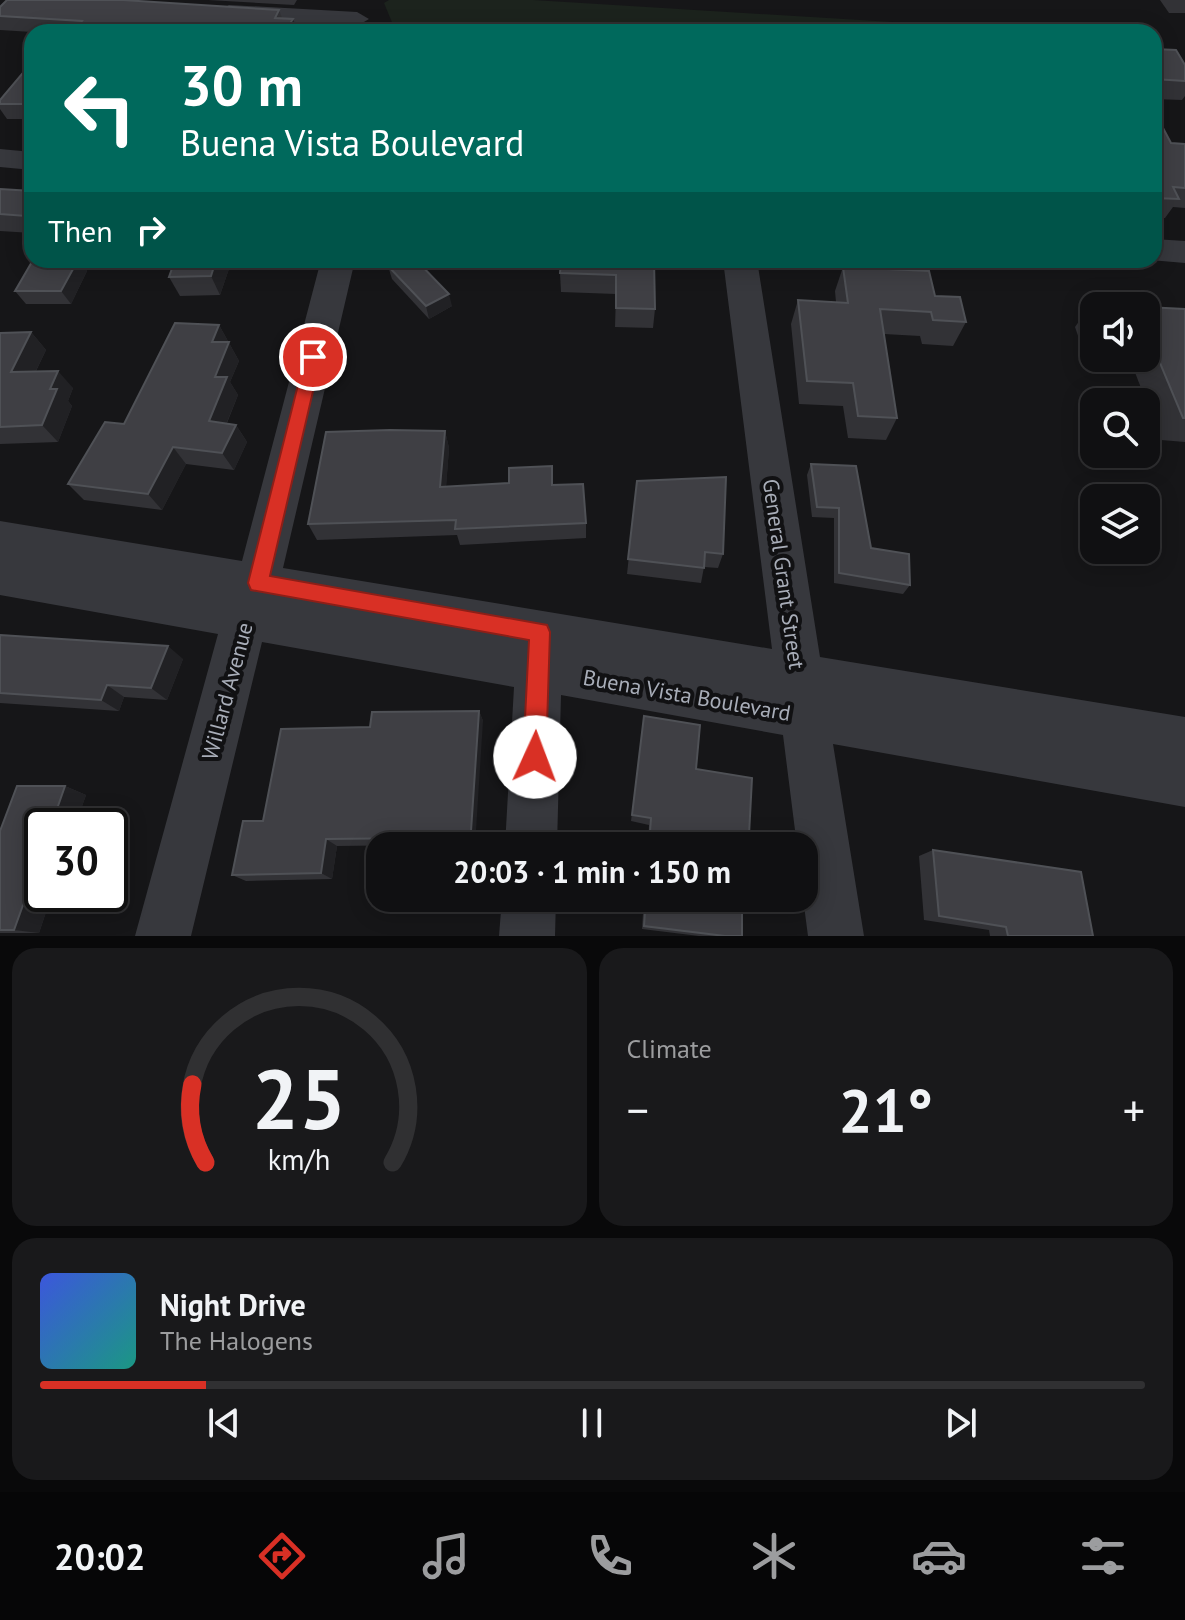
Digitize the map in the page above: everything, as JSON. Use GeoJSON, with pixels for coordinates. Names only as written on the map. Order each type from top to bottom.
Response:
{"type":"FeatureCollection","features":[{"type":"Feature","properties":{"kind":"street"},"geometry":{"type":"LineString","coordinates":[[203,11],[355,17]]}},
{"type":"Feature","properties":{"kind":"street"},"geometry":{"type":"LineString","coordinates":[[0,158],[24,160]]}},
{"type":"Feature","properties":{"kind":"street"},"geometry":{"type":"LineString","coordinates":[[1162,251],[1185,252]]}},
{"type":"Feature","properties":{"kind":"street","name":"Willard Avenue"},"geometry":{"type":"LineString","coordinates":[[163,936],[336,268]]}},
{"type":"Feature","properties":{"kind":"street","name":"General Grant Street"},"geometry":{"type":"LineString","coordinates":[[741,268],[836,936]]}},
{"type":"Feature","properties":{"kind":"street","name":"Buena Vista Boulevard"},"geometry":{"type":"LineString","coordinates":[[0,540],[252,601]]}},
{"type":"Feature","properties":{"kind":"street","name":"Buena Vista Boulevard"},"geometry":{"type":"LineString","coordinates":[[0,575],[252,601],[539,650],[802,696],[1185,782]]}},
{"type":"Feature","properties":{"kind":"street"},"geometry":{"type":"LineString","coordinates":[[532,832],[539,650]]}},
{"type":"Feature","properties":{"kind":"street","name":"Buena Vista Boulevard"},"geometry":{"type":"LineString","coordinates":[[802,696],[1185,742]]}},
{"type":"Feature","properties":{"kind":"street"},"geometry":{"type":"LineString","coordinates":[[527,936],[528,912]]}},
{"type":"Feature","properties":{"kind":"shaded area"},"geometry":{"type":"Polygon","coordinates":[[[389,0],[533,0],[909,24],[393,24],[384,3],[389,0]]]}},
{"type":"Feature","properties":{"kind":"building"},"geometry":{"type":"Polygon","coordinates":[[[7,0],[123,0],[279,10],[275,18],[293,19],[290,24],[80,24],[82,21],[0,16],[0,7],[7,0]]]}},
{"type":"Feature","properties":{"kind":"building"},"geometry":{"type":"Polygon","coordinates":[[[1162,49],[1176,50],[1185,65],[1185,81],[1162,80],[1162,49]]]}},
{"type":"Feature","properties":{"kind":"building"},"geometry":{"type":"Polygon","coordinates":[[[24,72],[24,104],[0,104],[24,72]]]}},
{"type":"Feature","properties":{"kind":"building"},"geometry":{"type":"Polygon","coordinates":[[[1162,126],[1171,143],[1185,144],[1185,188],[1173,187],[1179,199],[1162,198],[1162,126]]]}},
{"type":"Feature","properties":{"kind":"building"},"geometry":{"type":"Polygon","coordinates":[[[0,189],[24,190],[24,216],[0,214],[0,189]]]}},
{"type":"Feature","properties":{"kind":"building"},"geometry":{"type":"Polygon","coordinates":[[[28,268],[74,268],[61,291],[15,291],[28,268]]]}},
{"type":"Feature","properties":{"kind":"building"},"geometry":{"type":"Polygon","coordinates":[[[172,268],[214,268],[211,276],[169,277],[172,268]]]}},
{"type":"Feature","properties":{"kind":"building"},"geometry":{"type":"Polygon","coordinates":[[[390,268],[424,268],[449,294],[426,306],[390,268]]]}},
{"type":"Feature","properties":{"kind":"building"},"geometry":{"type":"Polygon","coordinates":[[[560,268],[654,268],[655,309],[616,308],[616,275],[560,273],[560,268]]]}},
{"type":"Feature","properties":{"kind":"building"},"geometry":{"type":"Polygon","coordinates":[[[843,268],[929,271],[935,296],[960,297],[966,322],[933,320],[931,312],[880,309],[897,418],[858,416],[853,383],[807,381],[798,300],[848,303],[843,268]]]}},
{"type":"Feature","properties":{"kind":"building"},"geometry":{"type":"Polygon","coordinates":[[[1160,308],[1185,309],[1183,418],[1160,363],[1160,308]]]}},
{"type":"Feature","properties":{"kind":"building"},"geometry":{"type":"Polygon","coordinates":[[[175,323],[219,325],[212,342],[229,342],[215,377],[227,377],[209,421],[236,425],[222,453],[173,447],[148,494],[68,484],[105,422],[124,424],[175,323]]]}},
{"type":"Feature","properties":{"kind":"building"},"geometry":{"type":"Polygon","coordinates":[[[31,332],[11,372],[58,371],[50,389],[57,389],[42,425],[0,427],[0,333],[31,332]]]}},
{"type":"Feature","properties":{"kind":"building"},"geometry":{"type":"Polygon","coordinates":[[[445,431],[440,487],[509,483],[509,468],[552,466],[552,485],[583,484],[586,523],[455,529],[456,520],[308,524],[326,432],[445,431]]]}},
{"type":"Feature","properties":{"kind":"building"},"geometry":{"type":"Polygon","coordinates":[[[811,464],[856,466],[871,548],[909,554],[910,585],[839,573],[839,508],[817,507],[811,464]]]}},
{"type":"Feature","properties":{"kind":"building"},"geometry":{"type":"Polygon","coordinates":[[[726,477],[723,554],[705,552],[704,568],[628,559],[637,481],[726,477]]]}},
{"type":"Feature","properties":{"kind":"building"},"geometry":{"type":"Polygon","coordinates":[[[0,635],[168,646],[151,688],[107,685],[101,700],[0,693],[0,635]]]}},
{"type":"Feature","properties":{"kind":"building"},"geometry":{"type":"Polygon","coordinates":[[[479,711],[471,832],[366,832],[366,839],[326,839],[321,873],[232,875],[243,821],[263,821],[281,729],[370,727],[372,712],[479,711]]]}},
{"type":"Feature","properties":{"kind":"building"},"geometry":{"type":"Polygon","coordinates":[[[644,716],[700,725],[696,769],[752,778],[749,832],[650,832],[651,818],[632,815],[644,716]]]}},
{"type":"Feature","properties":{"kind":"building"},"geometry":{"type":"Polygon","coordinates":[[[17,786],[65,786],[57,808],[24,808],[24,902],[14,930],[0,930],[0,831],[17,786]]]}},
{"type":"Feature","properties":{"kind":"building"},"geometry":{"type":"Polygon","coordinates":[[[933,850],[1081,872],[1093,936],[1008,936],[1006,927],[939,916],[933,850]]]}},
{"type":"Feature","properties":{"kind":"building"},"geometry":{"type":"Polygon","coordinates":[[[645,912],[742,912],[742,936],[644,926],[645,912]]]}},
{"type":"Feature","properties":{"kind":"route"},"geometry":{"type":"LineString","coordinates":[[313,357],[258,583],[540,632],[535,757]]}}]}
